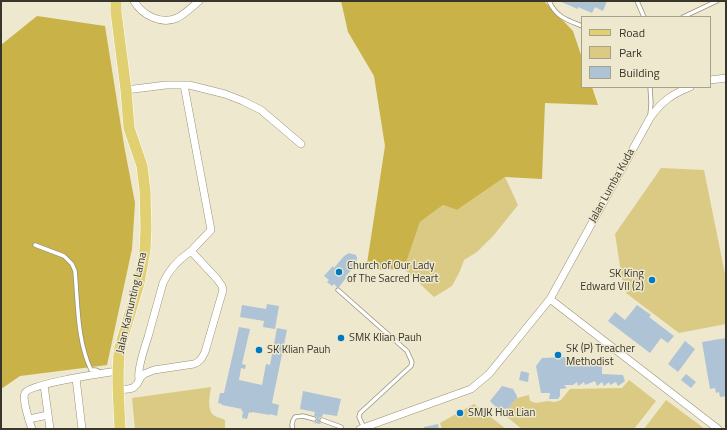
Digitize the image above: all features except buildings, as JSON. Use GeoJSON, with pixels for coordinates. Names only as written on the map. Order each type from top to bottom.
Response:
{"type":"FeatureCollection","features":[{"type":"Feature","properties":{"kind":"main road","name":"Jalan Kamunting Lama"},"geometry":{"type":"LineString","coordinates":[[115,4],[126,90],[129,128],[142,166],[145,191],[146,228],[142,270],[120,348],[118,371],[120,429]]}},
{"type":"Feature","properties":{"kind":"street"},"geometry":{"type":"LineString","coordinates":[[134,1],[143,12],[160,20],[176,19],[199,1]]}},
{"type":"Feature","properties":{"kind":"street"},"geometry":{"type":"LineString","coordinates":[[711,80],[726,78]]}},
{"type":"Feature","properties":{"kind":"street"},"geometry":{"type":"LineString","coordinates":[[126,90],[166,85],[188,85],[225,94],[260,110],[301,144]]}},
{"type":"Feature","properties":{"kind":"street"},"geometry":{"type":"LineString","coordinates":[[140,379],[138,377],[141,362],[166,275],[181,258],[191,251],[211,230],[184,85]]}},
{"type":"Feature","properties":{"kind":"street","name":"Jalan Lumba Kuda"},"geometry":{"type":"LineString","coordinates":[[362,428],[471,389],[488,374],[550,299],[655,110],[677,92],[687,88]]}},
{"type":"Feature","properties":{"kind":"street"},"geometry":{"type":"LineString","coordinates":[[119,390],[133,388],[144,374],[154,370],[194,364],[198,363],[202,359],[223,290],[217,279],[191,251]]}},
{"type":"Feature","properties":{"kind":"street"},"geometry":{"type":"LineString","coordinates":[[550,299],[718,429]]}},
{"type":"Feature","properties":{"kind":"street"},"geometry":{"type":"LineString","coordinates":[[32,429],[24,400],[24,394],[27,391],[44,385],[118,371]]}},
{"type":"Feature","properties":{"kind":"street"},"geometry":{"type":"LineString","coordinates":[[76,378],[82,429]]}},
{"type":"Feature","properties":{"kind":"street"},"geometry":{"type":"LineString","coordinates":[[44,385],[50,429]]}},
{"type":"Feature","properties":{"kind":"street"},"geometry":{"type":"LineString","coordinates":[[29,419],[48,415]]}},
{"type":"Feature","properties":{"kind":"lane"},"geometry":{"type":"LineString","coordinates":[[549,1],[552,9],[563,18],[581,26]]}},
{"type":"Feature","properties":{"kind":"lane"},"geometry":{"type":"LineString","coordinates":[[637,1],[644,16]]}},
{"type":"Feature","properties":{"kind":"lane"},"geometry":{"type":"LineString","coordinates":[[685,16],[717,1]]}},
{"type":"Feature","properties":{"kind":"lane"},"geometry":{"type":"LineString","coordinates":[[650,88],[650,118]]}},
{"type":"Feature","properties":{"kind":"lane"},"geometry":{"type":"LineString","coordinates":[[35,245],[64,256],[72,264],[75,271],[79,322],[86,358],[92,370],[103,373]]}},
{"type":"Feature","properties":{"kind":"lane"},"geometry":{"type":"LineString","coordinates":[[338,290],[407,351],[412,362],[411,366],[360,413],[359,417],[362,428]]}},
{"type":"Feature","properties":{"kind":"lane"},"geometry":{"type":"LineString","coordinates":[[293,429],[292,424],[295,417],[304,416],[314,418]]}},
{"type":"Feature","properties":{"kind":"lane"},"geometry":{"type":"LineString","coordinates":[[322,420],[341,427],[342,429]]}},
{"type":"Feature","properties":{"kind":"green space"},"geometry":{"type":"Polygon","coordinates":[[[661,168],[704,170],[726,279],[726,324],[679,333],[626,293],[629,288],[622,279],[615,234],[661,168]]]}},
{"type":"Feature","properties":{"kind":"green space"},"geometry":{"type":"Polygon","coordinates":[[[505,177],[518,205],[494,235],[477,252],[464,260],[452,286],[434,297],[404,269],[420,222],[443,205],[457,210],[505,177]]]}},
{"type":"Feature","properties":{"kind":"green space"},"geometry":{"type":"Polygon","coordinates":[[[629,380],[656,401],[634,429],[522,429],[503,414],[517,398],[529,395],[530,401],[536,403],[548,401],[555,402],[561,400],[570,389],[622,388],[629,380]]]}},
{"type":"Feature","properties":{"kind":"green space"},"geometry":{"type":"Polygon","coordinates":[[[211,387],[209,403],[210,410],[215,416],[225,420],[225,429],[135,429],[132,398],[211,387]]]}},
{"type":"Feature","properties":{"kind":"green space"},"geometry":{"type":"Polygon","coordinates":[[[666,400],[705,429],[644,429],[666,400]]]}},
{"type":"Feature","properties":{"kind":"green space"},"geometry":{"type":"Polygon","coordinates":[[[474,404],[506,429],[442,429],[440,423],[474,404]]]}},
{"type":"Feature","properties":{"kind":"shaded area"},"geometry":{"type":"Polygon","coordinates":[[[341,1],[544,1],[573,31],[581,55],[581,88],[592,88],[598,105],[545,103],[542,179],[505,177],[457,210],[443,205],[420,222],[404,269],[366,270],[385,146],[374,76],[348,32],[341,1]]]}},
{"type":"Feature","properties":{"kind":"shaded area"},"geometry":{"type":"Polygon","coordinates":[[[37,16],[105,26],[135,203],[132,249],[107,365],[20,376],[1,389],[1,45],[37,16]]]}},
{"type":"Feature","properties":{"kind":"place","name":"Church of Our Lady of The Sacred Heart"},"geometry":{"type":"Point","coordinates":[339,272]}},
{"type":"Feature","properties":{"kind":"place","name":"SK King Edward VII (2)"},"geometry":{"type":"Point","coordinates":[652,280]}},
{"type":"Feature","properties":{"kind":"place","name":"SMK Klian Pauh"},"geometry":{"type":"Point","coordinates":[341,338]}},
{"type":"Feature","properties":{"kind":"place","name":"SK Klian Pauh"},"geometry":{"type":"Point","coordinates":[259,350]}},
{"type":"Feature","properties":{"kind":"place","name":"SK (P) Treacher Methodist"},"geometry":{"type":"Point","coordinates":[558,355]}},
{"type":"Feature","properties":{"kind":"place","name":"SMJK Hua Lian"},"geometry":{"type":"Point","coordinates":[460,413]}}]}
